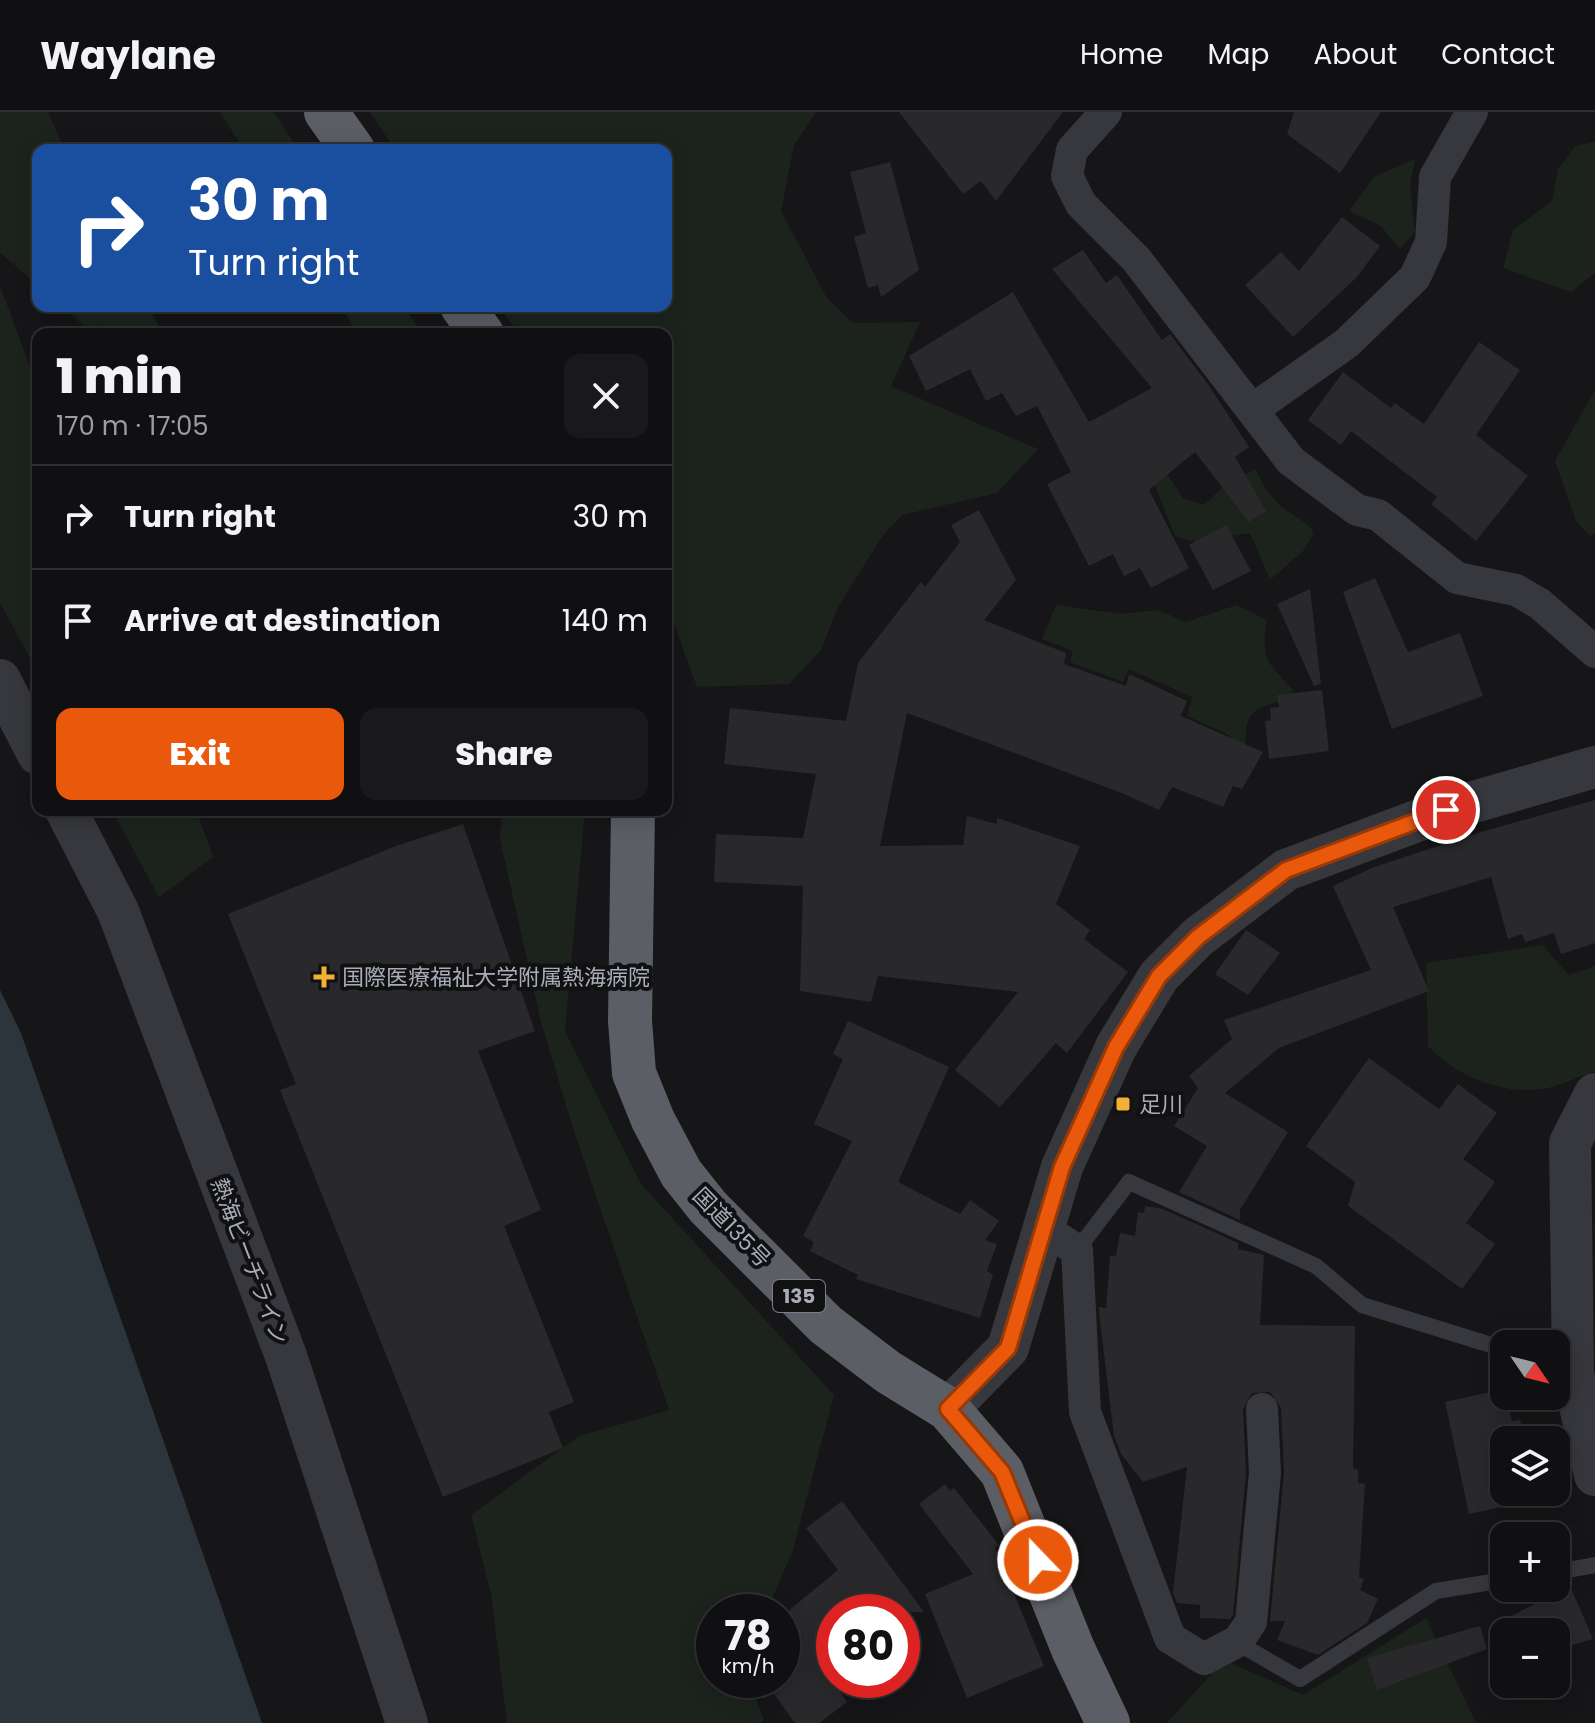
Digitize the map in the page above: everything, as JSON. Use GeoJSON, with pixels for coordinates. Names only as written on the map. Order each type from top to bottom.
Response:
{"type":"FeatureCollection","features":[{"type":"Feature","properties":{"kind":"highway"},"geometry":{"type":"LineString","coordinates":[[326,112],[349,144]]}},
{"type":"Feature","properties":{"kind":"highway","name":"国道135号"},"geometry":{"type":"LineString","coordinates":[[633,816],[630,1021],[634,1073],[653,1120],[681,1173],[708,1207],[826,1325],[888,1372],[948,1409],[1002,1472],[1073,1649],[1108,1723]]}},
{"type":"Feature","properties":{"kind":"street"},"geometry":{"type":"LineString","coordinates":[[1106,112],[1072,150],[1067,176],[1081,204],[1136,259],[1291,461],[1324,489],[1357,510],[1378,515],[1457,578],[1516,590],[1540,604],[1595,652]]}},
{"type":"Feature","properties":{"kind":"street"},"geometry":{"type":"LineString","coordinates":[[1252,410],[1347,343],[1415,277],[1431,242],[1435,177],[1472,112]]}},
{"type":"Feature","properties":{"kind":"street"},"geometry":{"type":"LineString","coordinates":[[0,680],[32,742]]}},
{"type":"Feature","properties":{"kind":"street"},"geometry":{"type":"LineString","coordinates":[[1262,1409],[1265,1473],[1251,1622],[1236,1642],[1204,1659],[1170,1638],[1085,1412],[1060,1240],[1062,1167],[1116,1047],[1159,976],[1198,937],[1286,870],[1446,810],[1595,767]]}},
{"type":"Feature","properties":{"kind":"street","name":"熱海ビーチライン"},"geometry":{"type":"LineString","coordinates":[[69,816],[118,911],[286,1356],[407,1723]]}},
{"type":"Feature","properties":{"kind":"street"},"geometry":{"type":"LineString","coordinates":[[1595,1094],[1570,1143],[1575,1371],[1595,1475]]}},
{"type":"Feature","properties":{"kind":"street"},"geometry":{"type":"LineString","coordinates":[[948,1409],[1008,1348],[1060,1240]]}},
{"type":"Feature","properties":{"kind":"lane"},"geometry":{"type":"LineString","coordinates":[[1060,1240],[1129,1182],[1316,1266],[1362,1305],[1490,1345]]}},
{"type":"Feature","properties":{"kind":"lane"},"geometry":{"type":"LineString","coordinates":[[1570,1569],[1595,1565]]}},
{"type":"Feature","properties":{"kind":"lane"},"geometry":{"type":"LineString","coordinates":[[1236,1642],[1300,1679],[1436,1591],[1490,1582]]}},
{"type":"Feature","properties":{"kind":"shaded area"},"geometry":{"type":"Polygon","coordinates":[[[0,112],[48,112],[62,144],[32,144],[32,281],[0,252],[0,112]]]}},
{"type":"Feature","properties":{"kind":"shaded area"},"geometry":{"type":"Polygon","coordinates":[[[220,112],[273,112],[295,144],[240,144],[220,112]]]}},
{"type":"Feature","properties":{"kind":"shaded area"},"geometry":{"type":"Polygon","coordinates":[[[370,112],[816,112],[794,145],[781,211],[827,298],[853,323],[920,322],[891,386],[1038,449],[997,493],[902,515],[881,538],[838,607],[821,650],[789,684],[697,687],[672,618],[672,328],[515,328],[503,312],[672,312],[672,144],[391,144],[370,112]]]}},
{"type":"Feature","properties":{"kind":"shaded area"},"geometry":{"type":"Polygon","coordinates":[[[1595,142],[1595,273],[1571,292],[1503,268],[1513,230],[1552,201],[1558,169],[1575,146],[1595,142]]]}},
{"type":"Feature","properties":{"kind":"shaded area"},"geometry":{"type":"Polygon","coordinates":[[[1415,159],[1410,185],[1415,232],[1400,249],[1381,226],[1349,211],[1374,177],[1415,159]]]}},
{"type":"Feature","properties":{"kind":"shaded area"},"geometry":{"type":"Polygon","coordinates":[[[0,286],[32,372],[32,662],[0,603],[0,286]]]}},
{"type":"Feature","properties":{"kind":"shaded area"},"geometry":{"type":"Polygon","coordinates":[[[68,312],[151,312],[160,328],[93,328],[99,324],[87,328],[68,312]]]}},
{"type":"Feature","properties":{"kind":"shaded area"},"geometry":{"type":"Polygon","coordinates":[[[345,312],[408,312],[419,328],[353,328],[345,312]]]}},
{"type":"Feature","properties":{"kind":"shaded area"},"geometry":{"type":"Polygon","coordinates":[[[1595,390],[1595,534],[1590,536],[1576,521],[1555,461],[1595,390]]]}},
{"type":"Feature","properties":{"kind":"shaded area"},"geometry":{"type":"Polygon","coordinates":[[[1256,469],[1274,499],[1314,533],[1303,551],[1270,580],[1250,533],[1196,542],[1175,536],[1149,471],[1168,475],[1183,498],[1204,505],[1226,484],[1256,469]]]}},
{"type":"Feature","properties":{"kind":"shaded area"},"geometry":{"type":"Polygon","coordinates":[[[1056,605],[1121,614],[1158,610],[1186,622],[1237,605],[1267,620],[1265,644],[1268,660],[1293,690],[1287,700],[1262,707],[1250,717],[1246,733],[1246,759],[1230,746],[1231,736],[1187,716],[1192,697],[1129,669],[1123,682],[1070,662],[1073,651],[1042,639],[1056,605]]]}},
{"type":"Feature","properties":{"kind":"shaded area"},"geometry":{"type":"Polygon","coordinates":[[[115,816],[198,816],[213,857],[159,897],[115,816]]]}},
{"type":"Feature","properties":{"kind":"shaded area"},"geometry":{"type":"Polygon","coordinates":[[[502,816],[584,816],[565,1031],[641,1184],[834,1395],[792,1553],[774,1594],[696,1594],[696,1698],[755,1698],[764,1719],[760,1723],[507,1723],[491,1594],[471,1515],[579,1436],[669,1410],[572,1125],[541,1022],[500,839],[502,816]]]}},
{"type":"Feature","properties":{"kind":"shaded area"},"geometry":{"type":"Polygon","coordinates":[[[1542,945],[1569,975],[1595,966],[1595,1071],[1548,1088],[1511,1089],[1465,1074],[1428,1046],[1426,963],[1542,945]]]}},
{"type":"Feature","properties":{"kind":"shaded area"},"geometry":{"type":"Polygon","coordinates":[[[0,990],[21,1033],[262,1723],[0,1723],[0,990]]]}},
{"type":"Feature","properties":{"kind":"shaded area"},"geometry":{"type":"Polygon","coordinates":[[[1426,1618],[1476,1723],[1167,1723],[1224,1660],[1303,1695],[1426,1618]]]}},
{"type":"Feature","properties":{"kind":"building"},"geometry":{"type":"Polygon","coordinates":[[[899,112],[1063,112],[996,201],[981,181],[963,194],[899,112]]]}},
{"type":"Feature","properties":{"kind":"building"},"geometry":{"type":"Polygon","coordinates":[[[1294,112],[1381,112],[1340,173],[1287,134],[1294,112]]]}},
{"type":"Feature","properties":{"kind":"building"},"geometry":{"type":"Polygon","coordinates":[[[890,162],[919,270],[881,297],[878,285],[868,288],[854,237],[866,233],[850,172],[890,162]]]}},
{"type":"Feature","properties":{"kind":"building"},"geometry":{"type":"Polygon","coordinates":[[[1342,217],[1380,246],[1357,277],[1293,337],[1245,285],[1281,252],[1299,271],[1342,217]]]}},
{"type":"Feature","properties":{"kind":"building"},"geometry":{"type":"Polygon","coordinates":[[[1083,250],[1106,283],[1117,275],[1162,340],[1170,334],[1210,387],[1249,447],[1235,457],[1266,511],[1249,522],[1195,452],[1149,490],[1189,568],[1151,588],[1140,568],[1124,576],[1113,554],[1089,566],[1047,484],[1071,472],[1037,406],[1016,416],[1002,393],[986,401],[970,369],[926,391],[909,356],[1013,292],[1089,422],[1152,388],[1052,269],[1083,250]]]}},
{"type":"Feature","properties":{"kind":"building"},"geometry":{"type":"Polygon","coordinates":[[[1479,342],[1520,370],[1476,435],[1528,476],[1476,541],[1431,504],[1437,497],[1351,431],[1341,445],[1308,420],[1343,372],[1391,408],[1395,403],[1424,424],[1479,342]]]}},
{"type":"Feature","properties":{"kind":"building"},"geometry":{"type":"Polygon","coordinates":[[[979,510],[1016,580],[984,620],[1066,653],[1064,664],[1126,686],[1129,674],[1187,701],[1181,716],[1263,752],[1242,789],[1233,786],[1223,807],[1172,787],[1159,810],[1122,793],[907,713],[880,846],[963,845],[967,816],[997,824],[997,818],[1080,846],[1056,904],[1090,930],[1084,939],[1128,972],[1067,1053],[1056,1043],[1000,1107],[955,1070],[1018,992],[878,976],[871,1002],[800,991],[803,886],[714,882],[716,834],[803,838],[816,774],[724,764],[730,708],[846,721],[858,663],[921,582],[925,587],[960,542],[951,525],[979,510]]]}},
{"type":"Feature","properties":{"kind":"building"},"geometry":{"type":"Polygon","coordinates":[[[1226,525],[1251,571],[1213,590],[1189,545],[1226,525]]]}},
{"type":"Feature","properties":{"kind":"building"},"geometry":{"type":"Polygon","coordinates":[[[1375,578],[1408,652],[1460,633],[1483,696],[1392,729],[1343,592],[1375,578]]]}},
{"type":"Feature","properties":{"kind":"building"},"geometry":{"type":"Polygon","coordinates":[[[1310,589],[1321,684],[1314,686],[1277,604],[1310,589]]]}},
{"type":"Feature","properties":{"kind":"building"},"geometry":{"type":"Polygon","coordinates":[[[1322,690],[1329,751],[1269,759],[1265,721],[1271,720],[1270,708],[1279,707],[1277,695],[1322,690]]]}},
{"type":"Feature","properties":{"kind":"building"},"geometry":{"type":"Polygon","coordinates":[[[1595,800],[1595,943],[1561,954],[1554,933],[1525,942],[1522,934],[1508,939],[1491,877],[1393,907],[1429,991],[1279,1048],[1225,1093],[1288,1132],[1240,1210],[1240,1220],[1179,1192],[1207,1146],[1174,1126],[1198,1088],[1189,1076],[1232,1039],[1224,1020],[1371,970],[1333,886],[1374,867],[1481,832],[1595,800]]]}},
{"type":"Feature","properties":{"kind":"building"},"geometry":{"type":"Polygon","coordinates":[[[463,824],[535,1031],[478,1051],[541,1210],[504,1226],[574,1402],[549,1412],[563,1448],[443,1497],[280,1090],[296,1084],[228,914],[396,846],[463,824]]]}},
{"type":"Feature","properties":{"kind":"building"},"geometry":{"type":"Polygon","coordinates":[[[1246,930],[1280,953],[1248,995],[1215,974],[1246,930]]]}},
{"type":"Feature","properties":{"kind":"building"},"geometry":{"type":"Polygon","coordinates":[[[848,1021],[949,1067],[898,1182],[960,1214],[970,1200],[999,1221],[985,1240],[997,1244],[987,1271],[993,1275],[980,1318],[856,1279],[858,1275],[810,1251],[814,1242],[803,1236],[852,1141],[814,1124],[843,1059],[833,1054],[848,1021]]]}},
{"type":"Feature","properties":{"kind":"building"},"geometry":{"type":"Polygon","coordinates":[[[1369,1058],[1439,1109],[1458,1084],[1497,1113],[1463,1159],[1495,1182],[1466,1223],[1495,1244],[1462,1289],[1348,1206],[1355,1182],[1306,1146],[1369,1058]]]}},
{"type":"Feature","properties":{"kind":"building"},"geometry":{"type":"Polygon","coordinates":[[[1145,1206],[1163,1209],[1238,1243],[1238,1249],[1264,1255],[1260,1325],[1355,1326],[1353,1468],[1358,1470],[1358,1483],[1365,1484],[1359,1577],[1364,1579],[1360,1590],[1378,1599],[1367,1623],[1318,1655],[1277,1640],[1285,1621],[1270,1621],[1284,1472],[1281,1408],[1270,1392],[1252,1393],[1243,1409],[1246,1473],[1233,1615],[1230,1619],[1200,1618],[1200,1605],[1177,1603],[1173,1593],[1187,1467],[1143,1482],[1121,1454],[1114,1436],[1100,1321],[1099,1307],[1106,1308],[1110,1256],[1116,1256],[1120,1233],[1135,1236],[1138,1212],[1144,1213],[1145,1206]]]}},
{"type":"Feature","properties":{"kind":"building"},"geometry":{"type":"Polygon","coordinates":[[[1490,1392],[1490,1410],[1509,1410],[1512,1421],[1520,1420],[1522,1426],[1490,1426],[1490,1506],[1506,1506],[1469,1514],[1445,1402],[1490,1392]]]}},
{"type":"Feature","properties":{"kind":"building"},"geometry":{"type":"Polygon","coordinates":[[[945,1484],[950,1491],[954,1488],[999,1545],[995,1548],[1044,1666],[967,1698],[925,1594],[973,1574],[919,1504],[945,1484]]]}},
{"type":"Feature","properties":{"kind":"building"},"geometry":{"type":"Polygon","coordinates":[[[842,1501],[911,1594],[816,1594],[816,1698],[844,1698],[847,1702],[819,1723],[795,1723],[777,1698],[800,1698],[800,1601],[838,1570],[806,1528],[842,1501]]]}},
{"type":"Feature","properties":{"kind":"building"},"geometry":{"type":"Polygon","coordinates":[[[1570,1586],[1593,1639],[1570,1646],[1570,1618],[1508,1618],[1539,1602],[1570,1602],[1570,1586]]]}},
{"type":"Feature","properties":{"kind":"building"},"geometry":{"type":"Polygon","coordinates":[[[1480,1626],[1487,1649],[1377,1690],[1367,1658],[1480,1626]]]}},
{"type":"Feature","properties":{"kind":"place","name":"国際医療福祉大学附属熱海病院"},"geometry":{"type":"Point","coordinates":[324,977]}},
{"type":"Feature","properties":{"kind":"place","name":"足川"},"geometry":{"type":"Point","coordinates":[1123,1104]}},
{"type":"Feature","properties":{"kind":"route"},"geometry":{"type":"LineString","coordinates":[[1038,1560],[1002,1472],[948,1409],[1008,1348],[1062,1167],[1116,1047],[1159,976],[1245,897],[1286,870],[1446,810]]}}]}
